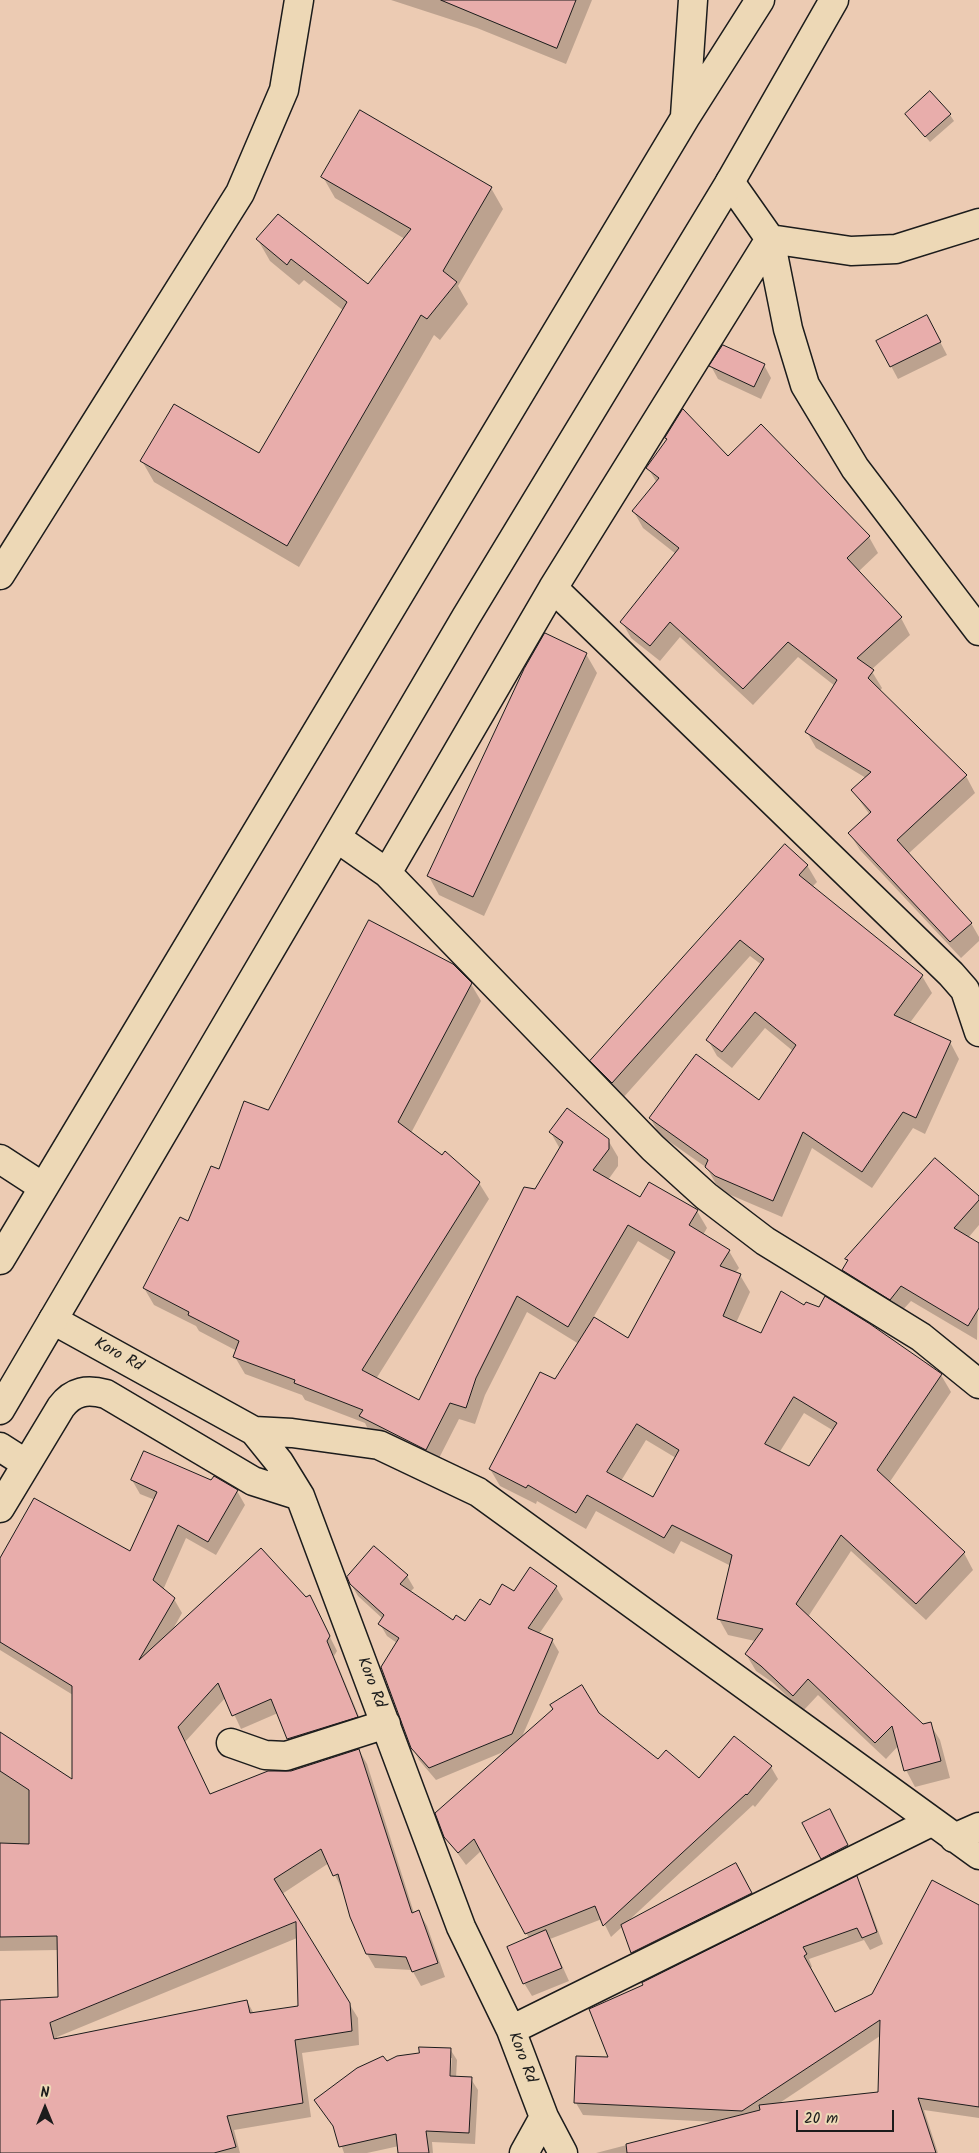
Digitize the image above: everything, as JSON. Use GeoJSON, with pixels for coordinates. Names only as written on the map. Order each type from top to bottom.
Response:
{"type":"FeatureCollection","features":[{"type":"Feature","properties":{"kind":"street"},"geometry":{"type":"LineString","coordinates":[[0,575],[240,193],[284,90],[299,0]]}},
{"type":"Feature","properties":{"kind":"street"},"geometry":{"type":"LineString","coordinates":[[685,118],[693,0]]}},
{"type":"Feature","properties":{"kind":"street"},"geometry":{"type":"LineString","coordinates":[[0,1260],[685,118],[760,0]]}},
{"type":"Feature","properties":{"kind":"street"},"geometry":{"type":"LineString","coordinates":[[0,1410],[466,618],[730,182],[834,1]]}},
{"type":"Feature","properties":{"kind":"street"},"geometry":{"type":"LineString","coordinates":[[730,182],[770,239],[788,329],[805,385],[855,468],[979,631]]}},
{"type":"Feature","properties":{"kind":"street"},"geometry":{"type":"LineString","coordinates":[[770,239],[851,251],[896,249],[979,224]]}},
{"type":"Feature","properties":{"kind":"street"},"geometry":{"type":"LineString","coordinates":[[387,873],[553,588],[770,239]]}},
{"type":"Feature","properties":{"kind":"street"},"geometry":{"type":"LineString","coordinates":[[553,588],[951,974],[964,990],[979,1032]]}},
{"type":"Feature","properties":{"kind":"street"},"geometry":{"type":"LineString","coordinates":[[337,838],[387,873],[653,1148],[706,1196],[765,1241],[921,1338],[979,1384]]}},
{"type":"Feature","properties":{"kind":"street"},"geometry":{"type":"LineString","coordinates":[[0,1159],[43,1186]]}},
{"type":"Feature","properties":{"kind":"street","name":"Koro Rd"},"geometry":{"type":"LineString","coordinates":[[53,1320],[254,1431],[279,1462],[300,1496],[461,1926],[511,2030],[544,2117],[563,2153]]}},
{"type":"Feature","properties":{"kind":"street"},"geometry":{"type":"LineString","coordinates":[[0,1508],[66,1400],[74,1394],[96,1391],[106,1394],[253,1481],[300,1496]]}},
{"type":"Feature","properties":{"kind":"street"},"geometry":{"type":"LineString","coordinates":[[254,1431],[292,1433],[379,1445],[478,1492],[979,1855]]}},
{"type":"Feature","properties":{"kind":"street"},"geometry":{"type":"LineString","coordinates":[[0,1447],[26,1464]]}},
{"type":"Feature","properties":{"kind":"street"},"geometry":{"type":"LineString","coordinates":[[231,1743],[265,1754],[286,1756],[386,1724]]}},
{"type":"Feature","properties":{"kind":"street"},"geometry":{"type":"LineString","coordinates":[[511,2030],[931,1822]]}},
{"type":"Feature","properties":{"kind":"street"},"geometry":{"type":"LineString","coordinates":[[954,1838],[979,1827]]}},
{"type":"Feature","properties":{"kind":"street"},"geometry":{"type":"LineString","coordinates":[[524,2153],[544,2117]]}},
{"type":"Feature","properties":{"kind":"building"},"geometry":{"type":"Polygon","coordinates":[[[441,0],[576,0],[557,48],[441,0]]]}},
{"type":"Feature","properties":{"kind":"building"},"geometry":{"type":"Polygon","coordinates":[[[930,91],[951,114],[925,137],[905,114],[930,91]]]}},
{"type":"Feature","properties":{"kind":"building"},"geometry":{"type":"Polygon","coordinates":[[[360,110],[492,187],[443,271],[457,282],[427,319],[421,315],[287,546],[140,461],[174,404],[259,453],[347,302],[291,259],[287,265],[256,239],[278,214],[368,284],[411,229],[321,177],[360,110]]]}},
{"type":"Feature","properties":{"kind":"building"},"geometry":{"type":"Polygon","coordinates":[[[927,315],[941,342],[890,367],[876,341],[927,315]]]}},
{"type":"Feature","properties":{"kind":"building"},"geometry":{"type":"Polygon","coordinates":[[[723,345],[765,364],[754,387],[709,366],[723,345]]]}},
{"type":"Feature","properties":{"kind":"building"},"geometry":{"type":"Polygon","coordinates":[[[683,409],[728,456],[761,424],[870,536],[847,558],[902,617],[857,658],[874,670],[868,678],[967,775],[897,840],[972,923],[950,942],[848,833],[871,812],[851,790],[871,772],[805,732],[837,680],[788,642],[743,689],[670,622],[650,646],[620,622],[679,548],[632,511],[659,478],[646,468],[667,439],[665,438],[683,409]]]}},
{"type":"Feature","properties":{"kind":"building"},"geometry":{"type":"Polygon","coordinates":[[[545,633],[587,653],[473,897],[427,876],[524,669],[545,633]]]}},
{"type":"Feature","properties":{"kind":"building"},"geometry":{"type":"Polygon","coordinates":[[[785,844],[808,865],[799,875],[923,975],[894,1015],[951,1041],[916,1118],[903,1112],[862,1172],[803,1132],[773,1201],[715,1176],[705,1167],[708,1160],[649,1118],[696,1054],[759,1100],[796,1045],[755,1012],[722,1052],[706,1040],[764,959],[740,940],[612,1083],[590,1061],[785,844]]]}},
{"type":"Feature","properties":{"kind":"building"},"geometry":{"type":"Polygon","coordinates":[[[369,920],[453,964],[472,983],[398,1122],[442,1155],[445,1151],[480,1182],[362,1370],[419,1400],[524,1187],[535,1189],[563,1142],[549,1132],[567,1108],[609,1139],[609,1149],[593,1170],[640,1197],[649,1182],[698,1210],[689,1225],[730,1250],[720,1266],[741,1274],[723,1316],[761,1333],[781,1291],[804,1305],[806,1302],[819,1307],[825,1296],[870,1324],[942,1374],[877,1470],[965,1552],[916,1604],[841,1535],[796,1604],[923,1724],[931,1722],[941,1761],[904,1771],[892,1726],[875,1743],[808,1679],[793,1696],[761,1666],[745,1654],[763,1629],[717,1619],[732,1555],[672,1525],[664,1538],[587,1495],[576,1513],[528,1485],[526,1488],[489,1469],[540,1372],[555,1379],[594,1317],[628,1338],[675,1252],[628,1225],[568,1327],[517,1296],[476,1378],[466,1408],[450,1403],[426,1450],[359,1416],[363,1410],[294,1383],[295,1380],[233,1357],[239,1341],[188,1315],[189,1312],[143,1288],[180,1217],[188,1221],[211,1166],[219,1169],[244,1101],[268,1110],[369,920]],[[794,1397],[765,1444],[809,1466],[837,1423],[794,1397]],[[637,1424],[607,1472],[653,1497],[679,1450],[637,1424]]]}},
{"type":"Feature","properties":{"kind":"building"},"geometry":{"type":"Polygon","coordinates":[[[935,1158],[979,1196],[979,1200],[954,1228],[979,1243],[979,1308],[968,1326],[901,1286],[890,1300],[842,1270],[848,1260],[845,1259],[935,1158]]]}},
{"type":"Feature","properties":{"kind":"building"},"geometry":{"type":"Polygon","coordinates":[[[144,1451],[211,1480],[214,1476],[238,1490],[208,1542],[178,1525],[153,1580],[175,1598],[139,1660],[261,1548],[306,1597],[310,1595],[330,1636],[327,1641],[358,1717],[287,1739],[271,1699],[232,1716],[218,1683],[178,1727],[210,1794],[268,1771],[291,1771],[359,1749],[412,1913],[419,1910],[438,1963],[412,1972],[406,1957],[366,1954],[350,1917],[338,1874],[333,1876],[321,1849],[274,1879],[350,2003],[352,2031],[295,2040],[303,2103],[227,2116],[236,2147],[214,2153],[0,2153],[0,2000],[58,1997],[57,1936],[0,1937],[0,1843],[29,1844],[29,1790],[0,1771],[0,1732],[72,1779],[72,1686],[0,1642],[0,1558],[34,1498],[130,1551],[157,1492],[131,1480],[144,1451]],[[296,1922],[50,2023],[54,2039],[247,2000],[250,2013],[298,2006],[296,1922]]]}},
{"type":"Feature","properties":{"kind":"building"},"geometry":{"type":"Polygon","coordinates":[[[374,1546],[408,1575],[400,1584],[453,1620],[456,1615],[465,1621],[480,1599],[490,1605],[502,1584],[514,1591],[530,1567],[557,1586],[528,1628],[553,1639],[512,1734],[429,1768],[411,1748],[381,1667],[399,1638],[378,1624],[384,1615],[350,1584],[347,1577],[374,1546]]]}},
{"type":"Feature","properties":{"kind":"building"},"geometry":{"type":"Polygon","coordinates":[[[582,1685],[599,1713],[658,1759],[666,1750],[699,1778],[734,1736],[772,1766],[747,1795],[603,1926],[595,1906],[525,1934],[474,1839],[458,1853],[444,1837],[435,1813],[553,1709],[550,1705],[582,1685]]]}},
{"type":"Feature","properties":{"kind":"building"},"geometry":{"type":"Polygon","coordinates":[[[830,1809],[848,1845],[821,1859],[802,1823],[830,1809]]]}},
{"type":"Feature","properties":{"kind":"building"},"geometry":{"type":"Polygon","coordinates":[[[736,1863],[752,1893],[631,1953],[621,1925],[736,1863]]]}},
{"type":"Feature","properties":{"kind":"building"},"geometry":{"type":"Polygon","coordinates":[[[857,1876],[877,1932],[862,1938],[857,1928],[803,1947],[807,1954],[804,1956],[835,2012],[872,1994],[932,1880],[979,1905],[979,2107],[918,2098],[936,2153],[627,2153],[626,2144],[760,2110],[759,2105],[878,2092],[880,2020],[742,2111],[574,2103],[576,2056],[608,2057],[589,2009],[643,1985],[642,1983],[857,1876]]]}},
{"type":"Feature","properties":{"kind":"building"},"geometry":{"type":"Polygon","coordinates":[[[546,1930],[562,1968],[523,1984],[507,1947],[546,1930]]]}},
{"type":"Feature","properties":{"kind":"building"},"geometry":{"type":"Polygon","coordinates":[[[419,2047],[451,2048],[450,2076],[472,2077],[469,2133],[426,2131],[429,2153],[398,2153],[396,2134],[339,2147],[333,2126],[314,2100],[357,2068],[383,2056],[387,2061],[397,2056],[419,2053],[419,2047]]]}}]}
